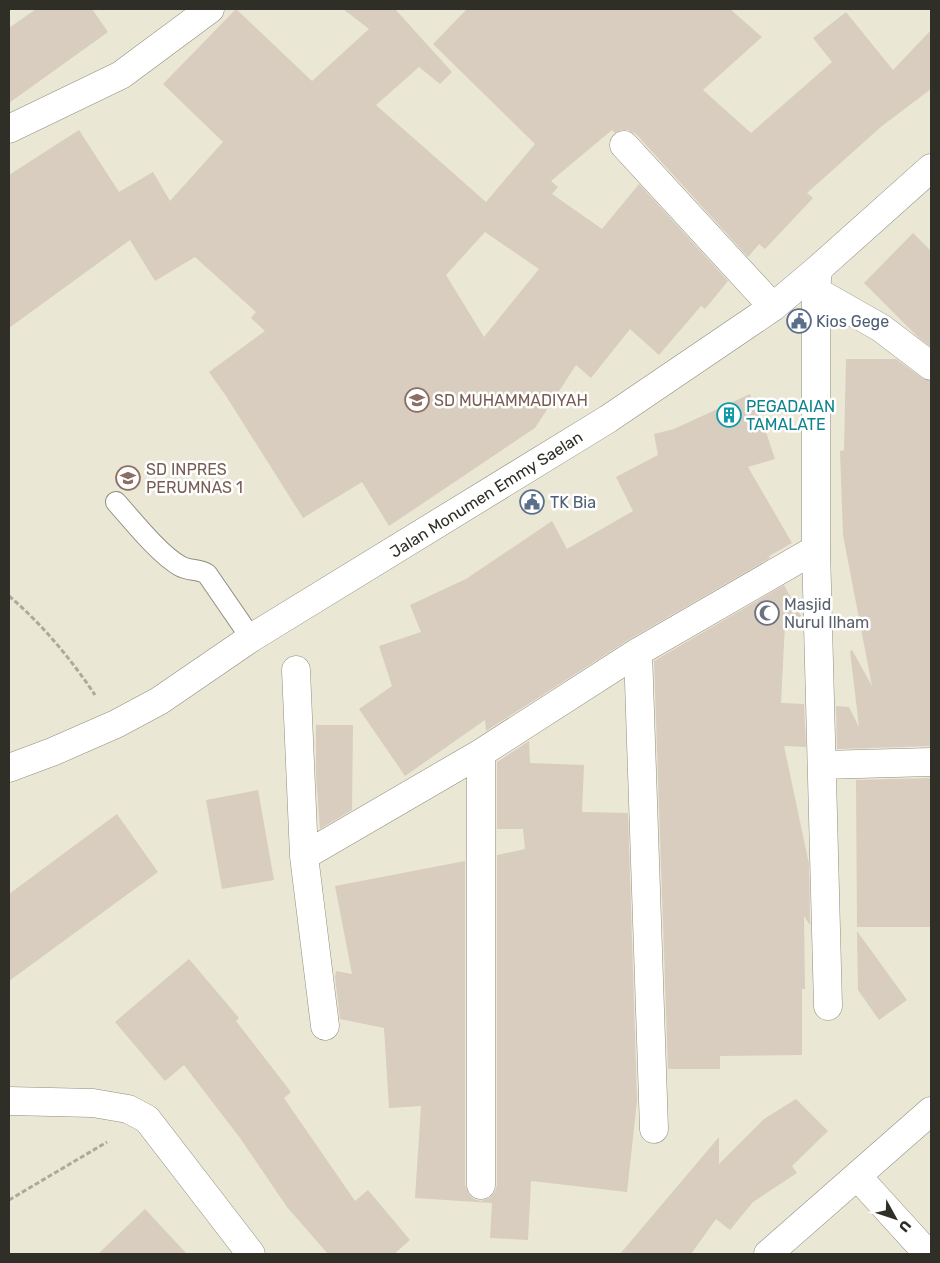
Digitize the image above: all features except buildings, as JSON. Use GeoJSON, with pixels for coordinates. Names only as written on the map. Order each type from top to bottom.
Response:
{"type":"FeatureCollection","features":[{"type":"Feature","properties":{"kind":"street"},"geometry":{"type":"LineString","coordinates":[[9,129],[121,75],[210,9]]}},
{"type":"Feature","properties":{"kind":"street"},"geometry":{"type":"LineString","coordinates":[[624,145],[773,307]]}},
{"type":"Feature","properties":{"kind":"street","name":"Jalan Monumen Emmy Saelan"},"geometry":{"type":"LineString","coordinates":[[9,768],[52,752],[116,724],[159,701],[251,638],[608,419],[773,307],[817,280],[931,168]]}},
{"type":"Feature","properties":{"kind":"street"},"geometry":{"type":"LineString","coordinates":[[817,280],[931,366]]}},
{"type":"Feature","properties":{"kind":"street"},"geometry":{"type":"LineString","coordinates":[[817,280],[816,549],[828,1006]]}},
{"type":"Feature","properties":{"kind":"street"},"geometry":{"type":"LineString","coordinates":[[304,856],[481,754],[638,652],[816,549]]}},
{"type":"Feature","properties":{"kind":"street"},"geometry":{"type":"LineString","coordinates":[[638,652],[654,1129]]}},
{"type":"Feature","properties":{"kind":"street"},"geometry":{"type":"LineString","coordinates":[[296,670],[304,856],[325,1026]]}},
{"type":"Feature","properties":{"kind":"street"},"geometry":{"type":"LineString","coordinates":[[481,754],[481,1185]]}},
{"type":"Feature","properties":{"kind":"street"},"geometry":{"type":"LineString","coordinates":[[822,765],[931,762]]}},
{"type":"Feature","properties":{"kind":"street"},"geometry":{"type":"LineString","coordinates":[[9,1101],[93,1103],[128,1109],[147,1119],[251,1254]]}},
{"type":"Feature","properties":{"kind":"street"},"geometry":{"type":"LineString","coordinates":[[768,1254],[931,1111]]}},
{"type":"Feature","properties":{"kind":"street"},"geometry":{"type":"LineString","coordinates":[[857,1176],[928,1254]]}},
{"type":"Feature","properties":{"kind":"lane"},"geometry":{"type":"LineString","coordinates":[[116,502],[151,541],[179,566],[207,574],[251,638]]}},
{"type":"Feature","properties":{"kind":"path"},"geometry":{"type":"LineString","coordinates":[[9,596],[22,607],[74,664],[116,724]]}},
{"type":"Feature","properties":{"kind":"path"},"geometry":{"type":"LineString","coordinates":[[9,1200],[147,1119]]}},
{"type":"Feature","properties":{"kind":"place","name":"Kios Gege"},"geometry":{"type":"Point","coordinates":[799,321]}},
{"type":"Feature","properties":{"kind":"place","name":"SD MUHAMMADIYAH"},"geometry":{"type":"Point","coordinates":[417,400]}},
{"type":"Feature","properties":{"kind":"place","name":"PEGADAIAN TAMALATE"},"geometry":{"type":"Point","coordinates":[729,415]}},
{"type":"Feature","properties":{"kind":"place","name":"SD INPRES PERUMNAS 1"},"geometry":{"type":"Point","coordinates":[128,478]}},
{"type":"Feature","properties":{"kind":"place","name":"TK Bia"},"geometry":{"type":"Point","coordinates":[532,502]}},
{"type":"Feature","properties":{"kind":"place","name":"Masjid Nurul Ilham"},"geometry":{"type":"Point","coordinates":[767,613]}}]}
